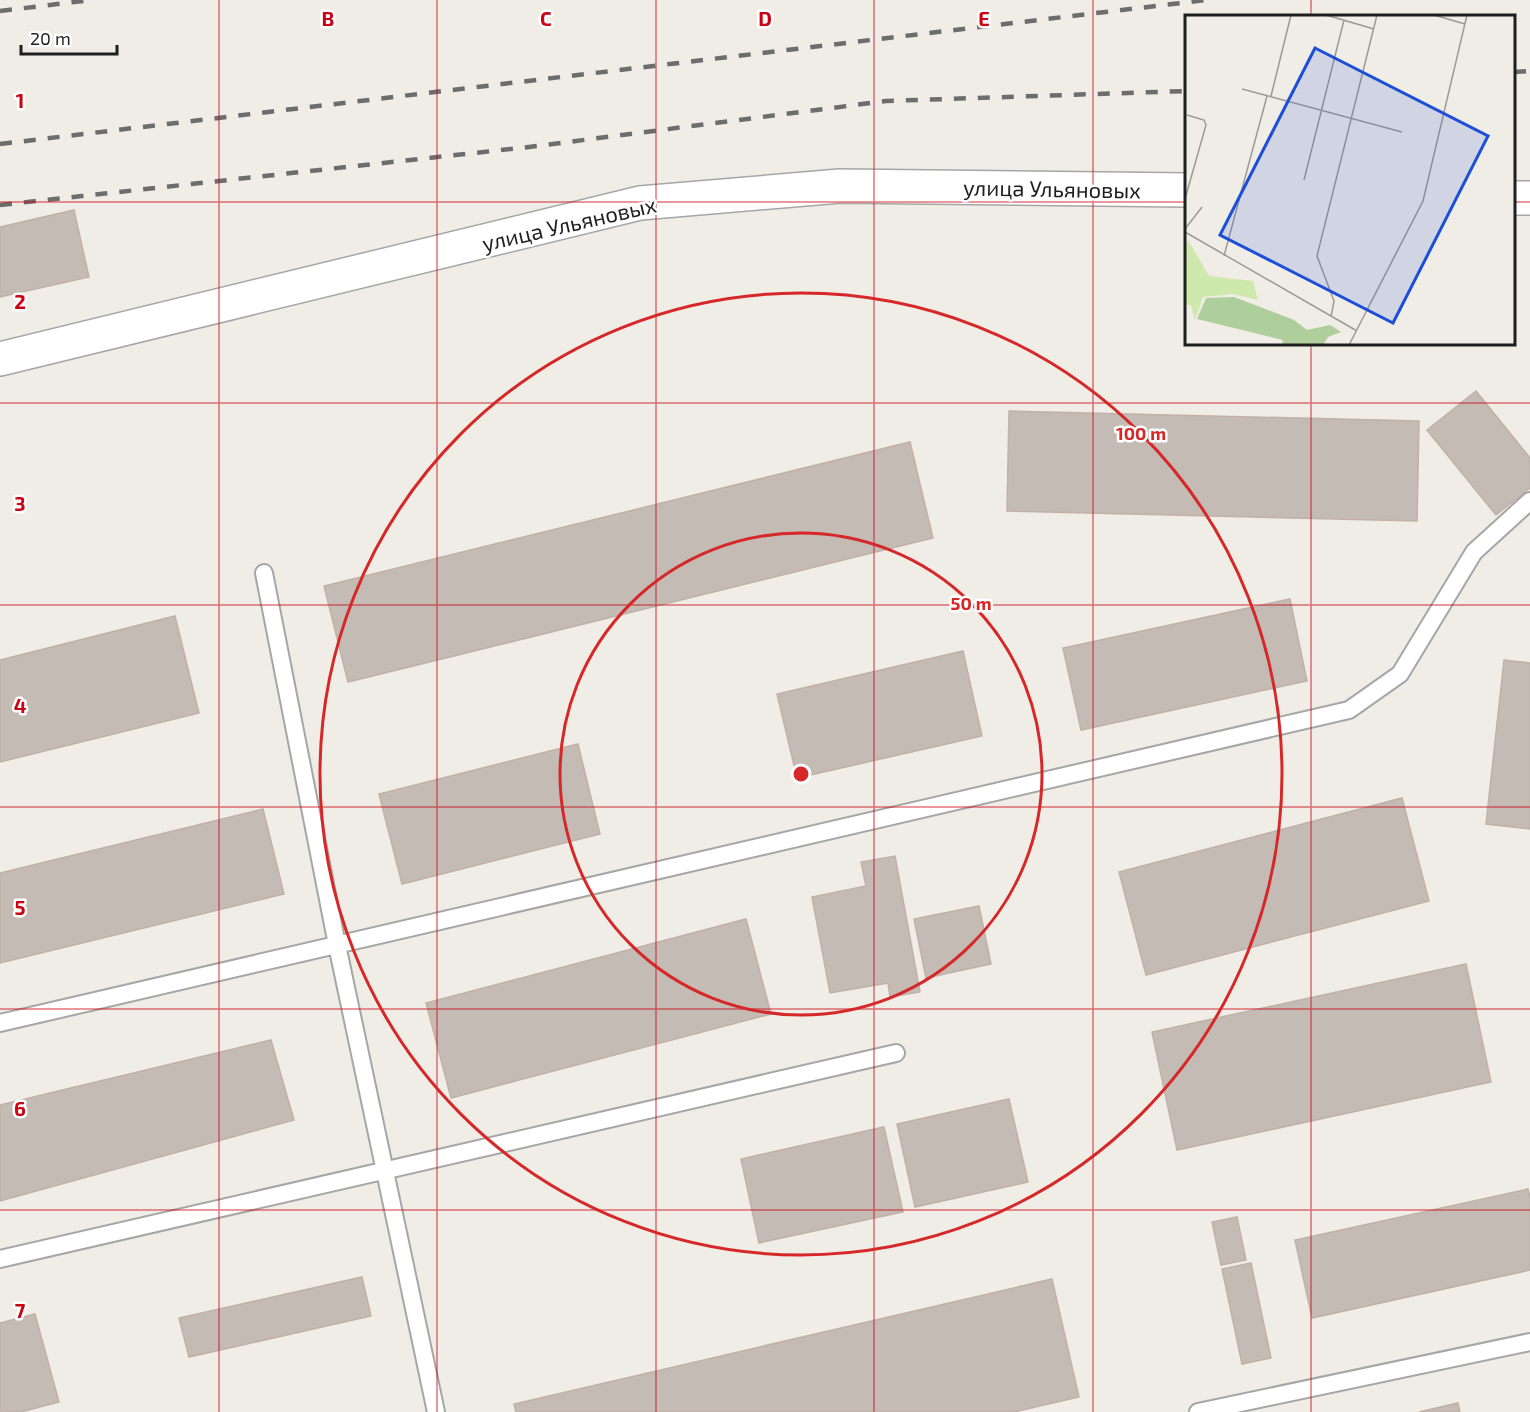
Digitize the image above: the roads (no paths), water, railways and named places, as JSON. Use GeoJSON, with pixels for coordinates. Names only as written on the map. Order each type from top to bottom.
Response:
{"type":"FeatureCollection","features":[{"type":"Feature","properties":{"kind":"street","name":"улица Ульяновых"},"geometry":{"type":"LineString","coordinates":[[0,359],[640,203],[840,186],[1185,190]]}},
{"type":"Feature","properties":{"kind":"lane"},"geometry":{"type":"LineString","coordinates":[[0,1023],[1349,710],[1400,674],[1474,552],[1530,501]]}},
{"type":"Feature","properties":{"kind":"lane"},"geometry":{"type":"LineString","coordinates":[[264,573],[337,945],[436,1412]]}},
{"type":"Feature","properties":{"kind":"lane"},"geometry":{"type":"LineString","coordinates":[[0,1259],[896,1053]]}},
{"type":"Feature","properties":{"kind":"lane"},"geometry":{"type":"LineString","coordinates":[[1198,1412],[1530,1342]]}},
{"type":"Feature","properties":{"kind":"railway"},"geometry":{"type":"LineString","coordinates":[[0,11],[91,0]]}},
{"type":"Feature","properties":{"kind":"railway"},"geometry":{"type":"LineString","coordinates":[[0,144],[1206,0]]}},
{"type":"Feature","properties":{"kind":"railway"},"geometry":{"type":"LineString","coordinates":[[1515,72],[1530,71]]}},
{"type":"Feature","properties":{"kind":"railway"},"geometry":{"type":"LineString","coordinates":[[0,205],[529,147],[886,101],[1185,91]]}}]}
